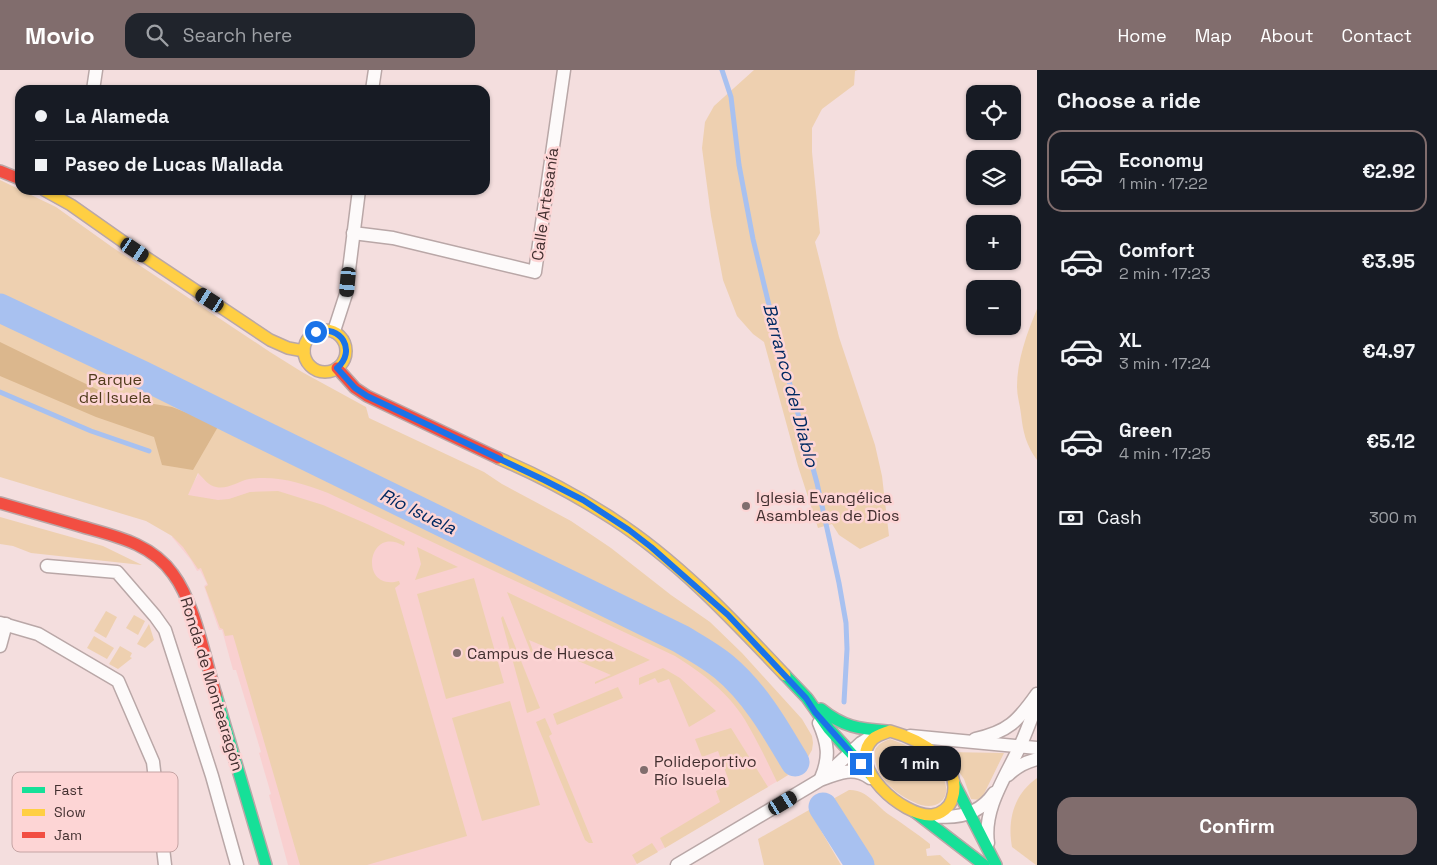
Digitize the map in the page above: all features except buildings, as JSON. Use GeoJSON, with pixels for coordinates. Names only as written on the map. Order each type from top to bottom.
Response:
{"type":"FeatureCollection","features":[{"type":"Feature","properties":{"kind":"main road"},"geometry":{"type":"LineString","coordinates":[[0,171],[15,177]]}},
{"type":"Feature","properties":{"kind":"main road"},"geometry":{"type":"LineString","coordinates":[[53,195],[71,205],[270,340],[288,348],[304,351]]}},
{"type":"Feature","properties":{"kind":"main road"},"geometry":{"type":"LineString","coordinates":[[322,330],[334,331],[342,337],[346,346],[346,356],[337,368],[328,372],[316,370],[308,362],[304,351],[307,340],[311,335],[322,330]]}},
{"type":"Feature","properties":{"kind":"main road"},"geometry":{"type":"LineString","coordinates":[[337,368],[355,388],[367,396],[544,480],[583,500],[629,530],[728,615],[806,698],[833,719],[848,727],[908,735],[924,744],[937,756],[952,779],[970,813],[990,862]]}},
{"type":"Feature","properties":{"kind":"main road","name":"Ronda de Montearagón"},"geometry":{"type":"LineString","coordinates":[[0,503],[136,543],[160,559],[174,574],[184,590],[191,610],[266,865]]}},
{"type":"Feature","properties":{"kind":"main road"},"geometry":{"type":"LineString","coordinates":[[806,698],[815,712],[850,753],[896,802],[990,862]]}},
{"type":"Feature","properties":{"kind":"main road"},"geometry":{"type":"LineString","coordinates":[[874,779],[865,758],[866,748],[871,739],[885,732]]}},
{"type":"Feature","properties":{"kind":"main road"},"geometry":{"type":"LineString","coordinates":[[912,811],[930,815],[940,813],[948,807],[954,798],[952,779]]}},
{"type":"Feature","properties":{"kind":"street"},"geometry":{"type":"LineString","coordinates":[[94,85],[96,70]]}},
{"type":"Feature","properties":{"kind":"street"},"geometry":{"type":"LineString","coordinates":[[373,85],[375,70]]}},
{"type":"Feature","properties":{"kind":"street","name":"Calle Artesanía"},"geometry":{"type":"LineString","coordinates":[[353,233],[393,238],[535,272],[564,70]]}},
{"type":"Feature","properties":{"kind":"street"},"geometry":{"type":"LineString","coordinates":[[334,331],[346,294],[358,195]]}},
{"type":"Feature","properties":{"kind":"street"},"geometry":{"type":"LineString","coordinates":[[47,566],[117,572],[155,616],[164,630],[212,776],[237,865]]}},
{"type":"Feature","properties":{"kind":"street"},"geometry":{"type":"LineString","coordinates":[[0,646],[3,624],[38,634],[118,681],[153,762],[154,772]]}},
{"type":"Feature","properties":{"kind":"street"},"geometry":{"type":"LineString","coordinates":[[950,741],[976,739],[1007,728],[1018,719],[1037,694]]}},
{"type":"Feature","properties":{"kind":"street"},"geometry":{"type":"LineString","coordinates":[[990,862],[987,842],[989,814],[1037,704]]}},
{"type":"Feature","properties":{"kind":"street"},"geometry":{"type":"LineString","coordinates":[[815,712],[826,739],[827,748],[827,764],[820,780]]}},
{"type":"Feature","properties":{"kind":"street"},"geometry":{"type":"LineString","coordinates":[[820,780],[870,737],[885,732]]}},
{"type":"Feature","properties":{"kind":"street"},"geometry":{"type":"LineString","coordinates":[[908,735],[950,741],[1037,748]]}},
{"type":"Feature","properties":{"kind":"street"},"geometry":{"type":"LineString","coordinates":[[930,815],[953,817],[976,811],[988,801],[1014,768],[1037,758]]}},
{"type":"Feature","properties":{"kind":"street"},"geometry":{"type":"LineString","coordinates":[[677,865],[820,780],[839,772],[850,771],[861,772],[874,779]]}},
{"type":"Feature","properties":{"kind":"street"},"geometry":{"type":"LineString","coordinates":[[163,852],[165,865]]}},
{"type":"Feature","properties":{"kind":"shaded area"},"geometry":{"type":"Polygon","coordinates":[[[0,342],[127,404],[130,400],[172,407],[219,425],[193,470],[162,465],[154,437],[96,417],[0,376],[0,342]]]}},
{"type":"Feature","properties":{"kind":"shaded area","name":"Campus de Huesca"},"geometry":{"type":"Polygon","coordinates":[[[225,427],[674,646],[699,660],[720,675],[757,718],[788,775],[635,865],[288,865],[269,795],[271,794],[259,753],[261,752],[236,670],[233,670],[222,630],[219,630],[204,586],[207,584],[200,570],[197,571],[191,560],[172,537],[179,512],[187,494],[225,427]]]}},
{"type":"Feature","properties":{"kind":"green space"},"geometry":{"type":"Polygon","coordinates":[[[754,70],[858,70],[855,71],[854,85],[822,109],[812,128],[812,152],[820,233],[815,242],[839,337],[875,445],[882,476],[889,536],[860,549],[839,535],[832,524],[818,528],[798,466],[764,342],[753,334],[737,316],[723,280],[711,216],[702,148],[705,122],[714,106],[754,70]]]}},
{"type":"Feature","properties":{"kind":"green space","name":"Parque del Isuela"},"geometry":{"type":"Polygon","coordinates":[[[0,180],[15,187],[15,195],[31,195],[56,207],[112,247],[270,352],[366,407],[369,418],[484,472],[502,484],[571,521],[611,548],[671,595],[710,622],[742,653],[802,719],[812,736],[812,750],[808,757],[803,759],[775,708],[756,683],[728,658],[687,629],[235,410],[225,427],[674,646],[703,663],[730,685],[741,697],[766,735],[788,775],[777,782],[749,728],[731,701],[705,676],[675,656],[328,493],[299,483],[270,478],[249,479],[220,488],[209,484],[198,473],[188,495],[218,500],[229,499],[250,492],[278,491],[323,505],[405,542],[404,546],[391,542],[382,544],[375,550],[372,559],[373,569],[377,577],[386,582],[399,581],[400,584],[395,588],[467,836],[367,865],[300,865],[233,635],[225,636],[223,629],[220,628],[205,587],[208,585],[201,568],[198,569],[183,547],[172,536],[146,521],[0,477],[0,180]]]}},
{"type":"Feature","properties":{"kind":"green space"},"geometry":{"type":"Polygon","coordinates":[[[1037,309],[1037,460],[1030,449],[1024,433],[1017,377],[1026,337],[1037,309]]]}},
{"type":"Feature","properties":{"kind":"green space"},"geometry":{"type":"Polygon","coordinates":[[[0,517],[103,546],[142,565],[31,553],[13,546],[0,544],[0,517]]]}},
{"type":"Feature","properties":{"kind":"green space"},"geometry":{"type":"Polygon","coordinates":[[[417,547],[458,567],[415,580],[421,564],[417,547]]]}},
{"type":"Feature","properties":{"kind":"green space"},"geometry":{"type":"Polygon","coordinates":[[[474,578],[504,683],[446,699],[417,594],[474,578]]]}},
{"type":"Feature","properties":{"kind":"green space"},"geometry":{"type":"Polygon","coordinates":[[[507,592],[650,660],[595,684],[595,682],[611,675],[529,640],[536,659],[534,660],[507,592]]]}},
{"type":"Feature","properties":{"kind":"green space"},"geometry":{"type":"Polygon","coordinates":[[[106,611],[117,617],[106,638],[94,631],[106,611]]]}},
{"type":"Feature","properties":{"kind":"green space"},"geometry":{"type":"Polygon","coordinates":[[[134,615],[145,621],[138,635],[126,628],[134,615]]]}},
{"type":"Feature","properties":{"kind":"green space"},"geometry":{"type":"Polygon","coordinates":[[[503,616],[540,708],[527,713],[501,618],[503,616]]]}},
{"type":"Feature","properties":{"kind":"green space"},"geometry":{"type":"Polygon","coordinates":[[[149,624],[154,640],[145,648],[137,644],[149,624]]]}},
{"type":"Feature","properties":{"kind":"green space"},"geometry":{"type":"Polygon","coordinates":[[[94,636],[114,648],[107,659],[87,648],[94,636]]]}},
{"type":"Feature","properties":{"kind":"green space"},"geometry":{"type":"Polygon","coordinates":[[[120,646],[132,653],[130,657],[132,658],[118,669],[109,664],[120,646]]]}},
{"type":"Feature","properties":{"kind":"green space"},"geometry":{"type":"Polygon","coordinates":[[[663,668],[680,678],[716,711],[689,727],[669,679],[658,683],[655,678],[639,685],[639,678],[663,668]]]}},
{"type":"Feature","properties":{"kind":"green space"},"geometry":{"type":"Polygon","coordinates":[[[618,687],[623,698],[557,725],[553,714],[618,687]]]}},
{"type":"Feature","properties":{"kind":"green space"},"geometry":{"type":"Polygon","coordinates":[[[510,701],[540,805],[482,821],[452,718],[510,701]]]}},
{"type":"Feature","properties":{"kind":"green space"},"geometry":{"type":"Polygon","coordinates":[[[545,718],[552,734],[549,736],[593,843],[585,840],[536,722],[545,718]]]}},
{"type":"Feature","properties":{"kind":"green space"},"geometry":{"type":"Polygon","coordinates":[[[731,728],[768,787],[665,848],[660,838],[720,802],[716,791],[730,784],[718,751],[702,757],[695,739],[731,728]]]}},
{"type":"Feature","properties":{"kind":"green space"},"geometry":{"type":"Polygon","coordinates":[[[890,739],[918,752],[928,759],[939,771],[943,777],[946,792],[945,797],[939,803],[926,806],[913,802],[898,793],[885,781],[876,766],[875,752],[880,744],[890,739]]]}},
{"type":"Feature","properties":{"kind":"green space"},"geometry":{"type":"Polygon","coordinates":[[[945,752],[1004,753],[981,800],[971,799],[964,779],[945,752]]]}},
{"type":"Feature","properties":{"kind":"green space"},"geometry":{"type":"Polygon","coordinates":[[[1037,778],[1036,865],[1012,847],[1011,827],[1014,808],[1018,800],[1029,784],[1037,778]]]}},
{"type":"Feature","properties":{"kind":"green space"},"geometry":{"type":"Polygon","coordinates":[[[849,790],[855,790],[866,795],[888,814],[930,844],[930,848],[926,849],[927,856],[940,855],[951,865],[874,865],[833,799],[849,790]]]}},
{"type":"Feature","properties":{"kind":"green space"},"geometry":{"type":"Polygon","coordinates":[[[809,810],[841,865],[764,865],[758,839],[809,810]]]}},
{"type":"Feature","properties":{"kind":"green space"},"geometry":{"type":"Polygon","coordinates":[[[652,843],[658,852],[637,864],[632,855],[652,843]]]}},
{"type":"Feature","properties":{"kind":"waterway","name":"Barranco del Diablo"},"geometry":{"type":"LineString","coordinates":[[722,70],[731,97],[739,165],[753,239],[775,330],[817,483],[839,583],[846,623],[847,649],[844,702]]}},
{"type":"Feature","properties":{"kind":"waterway","name":"Río Isuela"},"geometry":{"type":"LineString","coordinates":[[0,308],[142,375],[681,639],[719,663],[735,677],[772,724],[795,762]]}},
{"type":"Feature","properties":{"kind":"waterway"},"geometry":{"type":"LineString","coordinates":[[0,392],[91,431],[149,451]]}},
{"type":"Feature","properties":{"kind":"waterway","name":"Río Isuela"},"geometry":{"type":"LineString","coordinates":[[823,807],[860,865]]}},
{"type":"Feature","properties":{"kind":"traffic: fast"},"geometry":{"type":"LineString","coordinates":[[785,675],[807,698],[829,729],[872,776]]}},
{"type":"Feature","properties":{"kind":"traffic: fast"},"geometry":{"type":"LineString","coordinates":[[216,695],[266,865]]}},
{"type":"Feature","properties":{"kind":"traffic: fast"},"geometry":{"type":"LineString","coordinates":[[821,709],[837,720],[852,726],[887,731]]}},
{"type":"Feature","properties":{"kind":"traffic: fast"},"geometry":{"type":"LineString","coordinates":[[954,783],[996,865]]}},
{"type":"Feature","properties":{"kind":"traffic: fast"},"geometry":{"type":"LineString","coordinates":[[915,812],[984,865]]}},
{"type":"Feature","properties":{"kind":"traffic: slow"},"geometry":{"type":"LineString","coordinates":[[53,195],[71,205],[270,340],[288,348],[304,351]]}},
{"type":"Feature","properties":{"kind":"traffic: slow"},"geometry":{"type":"LineString","coordinates":[[329,330],[337,333],[343,339],[346,351],[343,363],[337,369],[321,372],[313,369],[307,363],[304,347],[307,339],[313,333],[329,330]]}},
{"type":"Feature","properties":{"kind":"traffic: slow"},"geometry":{"type":"LineString","coordinates":[[498,458],[542,478],[571,494],[637,535],[704,592],[785,675]]}},
{"type":"Feature","properties":{"kind":"traffic: slow"},"geometry":{"type":"LineString","coordinates":[[890,731],[914,740],[926,747],[945,764],[951,774],[954,786],[951,802],[942,812],[932,815],[907,808],[881,788],[872,775],[866,763],[866,750],[873,739],[890,731]]}},
{"type":"Feature","properties":{"kind":"traffic: jam"},"geometry":{"type":"LineString","coordinates":[[0,171],[15,177]]}},
{"type":"Feature","properties":{"kind":"traffic: jam"},"geometry":{"type":"LineString","coordinates":[[337,368],[355,388],[367,396],[498,458]]}},
{"type":"Feature","properties":{"kind":"traffic: jam"},"geometry":{"type":"LineString","coordinates":[[0,503],[128,541],[153,554],[164,563],[181,586],[187,600],[199,632],[216,695]]}},
{"type":"Feature","properties":{"kind":"place","name":"Iglesia Evangélica Asambleas de Dios"},"geometry":{"type":"Point","coordinates":[746,506]}},
{"type":"Feature","properties":{"kind":"place","name":"Campus de Huesca"},"geometry":{"type":"Point","coordinates":[457,653]}},
{"type":"Feature","properties":{"kind":"place","name":"Polideportivo Río Isuela"},"geometry":{"type":"Point","coordinates":[644,770]}},
{"type":"Feature","properties":{"kind":"route"},"geometry":{"type":"LineString","coordinates":[[316,332],[322,330],[334,331],[342,337],[346,346],[346,356],[337,368],[355,388],[367,396],[583,500],[651,547],[728,615],[806,698],[833,734],[861,764]]}}]}
